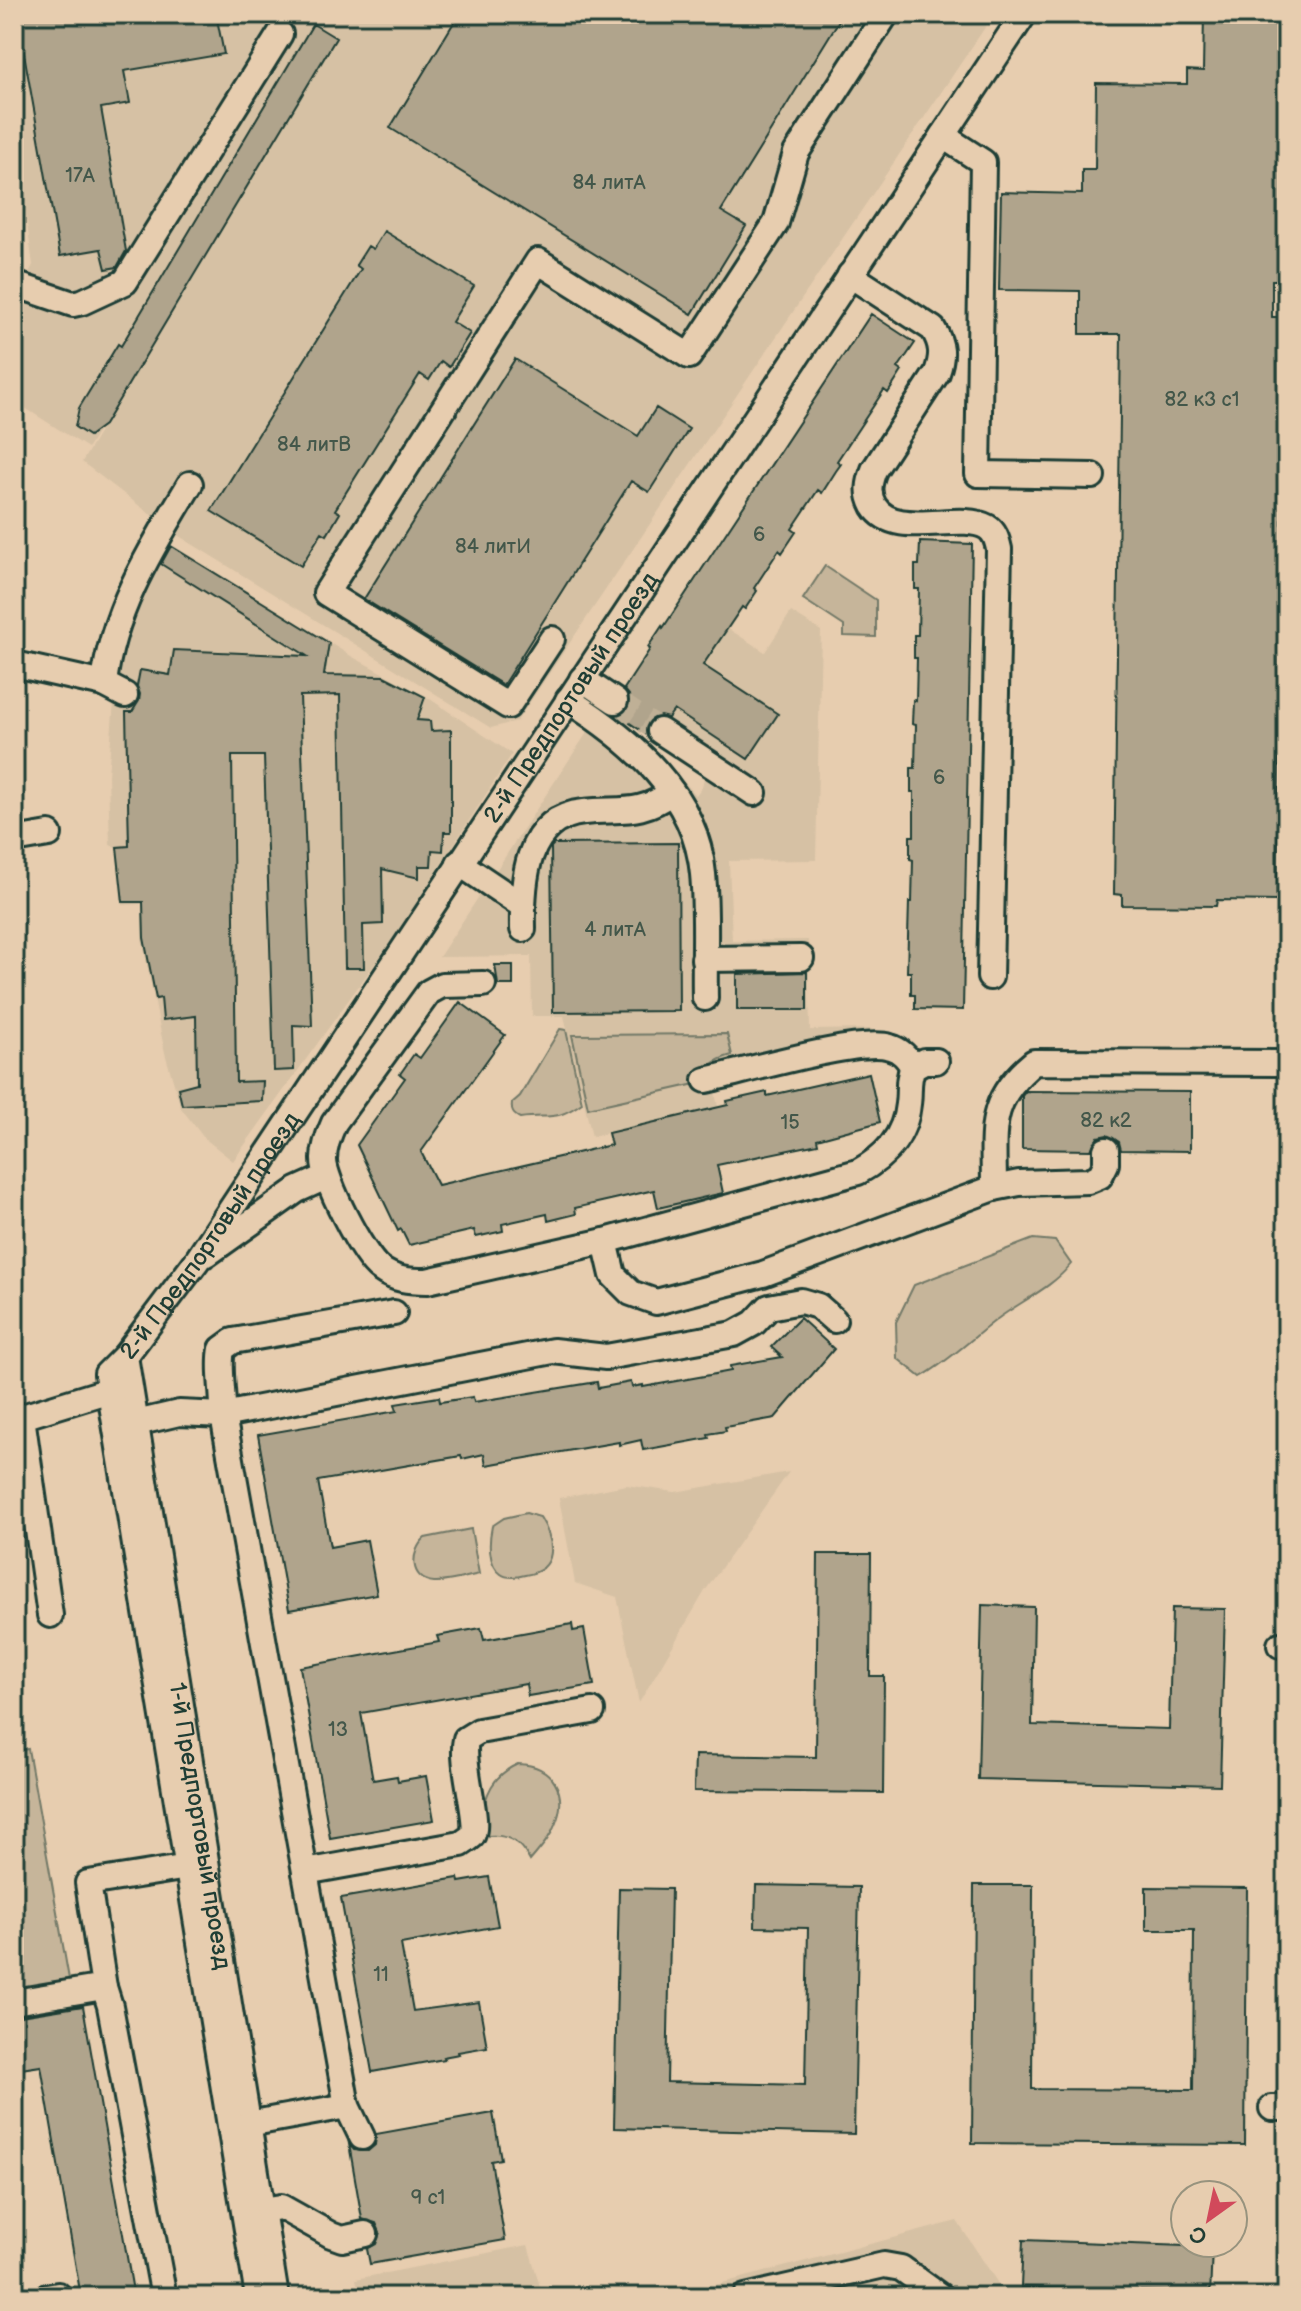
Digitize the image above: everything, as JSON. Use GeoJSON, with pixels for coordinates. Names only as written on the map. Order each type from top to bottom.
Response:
{"type":"FeatureCollection","features":[{"type":"Feature","properties":{"kind":"street"},"geometry":{"type":"LineString","coordinates":[[552,639],[508,706],[326,593],[538,261],[689,356],[776,223],[796,153],[886,14]]}},
{"type":"Feature","properties":{"kind":"street","name":"2-й Предпортовый проезд"},"geometry":{"type":"LineString","coordinates":[[109,1382],[196,1262],[1024,14]]}},
{"type":"Feature","properties":{"kind":"street"},"geometry":{"type":"LineString","coordinates":[[14,284],[73,304],[125,282],[280,34]]}},
{"type":"Feature","properties":{"kind":"street"},"geometry":{"type":"LineString","coordinates":[[943,136],[983,162],[978,474],[1092,476]]}},
{"type":"Feature","properties":{"kind":"street"},"geometry":{"type":"LineString","coordinates":[[850,275],[933,329],[941,342],[941,361],[937,373],[874,470],[869,484],[870,498],[877,510],[889,519],[975,524],[987,528],[996,537],[999,549],[990,977]]}},
{"type":"Feature","properties":{"kind":"street"},"geometry":{"type":"LineString","coordinates":[[19,665],[115,690],[114,636],[126,602],[144,563],[190,484]]}},
{"type":"Feature","properties":{"kind":"street"},"geometry":{"type":"LineString","coordinates":[[582,679],[615,701]]}},
{"type":"Feature","properties":{"kind":"street"},"geometry":{"type":"LineString","coordinates":[[568,700],[636,750],[683,807],[696,839],[703,873],[705,998]]}},
{"type":"Feature","properties":{"kind":"street"},"geometry":{"type":"LineString","coordinates":[[660,731],[754,793]]}},
{"type":"Feature","properties":{"kind":"street"},"geometry":{"type":"LineString","coordinates":[[459,863],[523,918],[523,885],[529,861],[539,838],[552,824],[567,815],[583,812],[640,810],[658,803],[672,792]]}},
{"type":"Feature","properties":{"kind":"street"},"geometry":{"type":"LineString","coordinates":[[14,840],[49,834]]}},
{"type":"Feature","properties":{"kind":"street"},"geometry":{"type":"LineString","coordinates":[[704,959],[801,958]]}},
{"type":"Feature","properties":{"kind":"street"},"geometry":{"type":"LineString","coordinates":[[483,984],[442,985],[429,992],[334,1123],[326,1140],[326,1177],[362,1246],[377,1268],[401,1280],[427,1281],[605,1241],[858,1172],[877,1161],[893,1145],[904,1125],[908,1078],[924,1064],[889,1046],[856,1046],[706,1080]]}},
{"type":"Feature","properties":{"kind":"street"},"geometry":{"type":"LineString","coordinates":[[994,1188],[994,1129],[999,1102],[1013,1079],[1034,1062],[1287,1063]]}},
{"type":"Feature","properties":{"kind":"street"},"geometry":{"type":"LineString","coordinates":[[605,1241],[613,1275],[631,1293],[656,1302],[763,1274],[994,1188],[1019,1183],[1088,1181],[1100,1176],[1106,1164],[1106,1150]]}},
{"type":"Feature","properties":{"kind":"street"},"geometry":{"type":"LineString","coordinates":[[196,1262],[297,1190],[326,1177]]}},
{"type":"Feature","properties":{"kind":"street"},"geometry":{"type":"LineString","coordinates":[[136,1423],[179,1413],[223,1415],[553,1351],[606,1357],[734,1334],[754,1323],[769,1307],[801,1301],[818,1306],[834,1320]]}},
{"type":"Feature","properties":{"kind":"street"},"geometry":{"type":"LineString","coordinates":[[362,2137],[347,2106],[223,1415],[224,1385],[220,1361],[222,1349],[233,1341],[394,1313]]}},
{"type":"Feature","properties":{"kind":"street","name":"1-й Предпортовый проезд"},"geometry":{"type":"LineString","coordinates":[[125,1356],[276,2297]]}},
{"type":"Feature","properties":{"kind":"street"},"geometry":{"type":"LineString","coordinates":[[50,1615],[22,1417],[109,1382]]}},
{"type":"Feature","properties":{"kind":"street","name":"1-й Предпортовый проезд"},"geometry":{"type":"LineString","coordinates":[[109,1382],[258,2297]]}},
{"type":"Feature","properties":{"kind":"street"},"geometry":{"type":"LineString","coordinates":[[305,1872],[461,1844],[472,1837],[475,1824],[463,1754],[466,1739],[479,1731],[592,1711]]}},
{"type":"Feature","properties":{"kind":"street"},"geometry":{"type":"LineString","coordinates":[[164,2297],[104,1987],[88,1883],[188,1867]]}},
{"type":"Feature","properties":{"kind":"street"},"geometry":{"type":"LineString","coordinates":[[14,2002],[104,1987]]}},
{"type":"Feature","properties":{"kind":"street"},"geometry":{"type":"LineString","coordinates":[[248,2124],[347,2106]]}},
{"type":"Feature","properties":{"kind":"street"},"geometry":{"type":"LineString","coordinates":[[262,2210],[281,2207],[342,2239],[365,2234]]}},
{"type":"Feature","properties":{"kind":"street"},"geometry":{"type":"LineString","coordinates":[[745,2297],[884,2265],[901,2268],[941,2297]]}},
{"type":"Feature","properties":{"kind":"shaded area"},"geometry":{"type":"Polygon","coordinates":[[[14,14],[994,14],[517,721],[491,728],[179,536],[82,462],[164,324],[88,448],[22,406],[14,374],[14,302],[33,265],[14,134],[14,14]]]}},
{"type":"Feature","properties":{"kind":"shaded area"},"geometry":{"type":"Polygon","coordinates":[[[164,541],[351,656],[427,697],[512,754],[396,934],[233,1161],[204,1138],[181,1108],[165,1053],[142,939],[142,904],[122,905],[116,847],[110,845],[108,775],[119,639],[164,541]]]}},
{"type":"Feature","properties":{"kind":"shaded area"},"geometry":{"type":"Polygon","coordinates":[[[825,566],[876,600],[876,637],[844,636],[844,626],[803,599],[825,566]]]}},
{"type":"Feature","properties":{"kind":"shaded area"},"geometry":{"type":"Polygon","coordinates":[[[791,612],[821,631],[816,860],[729,861],[732,941],[808,940],[810,1030],[872,1029],[872,1055],[860,1055],[714,1088],[718,1107],[704,1111],[723,1193],[658,1208],[653,1190],[623,1197],[608,1133],[592,1137],[564,1016],[532,1016],[531,956],[439,957],[602,710],[648,741],[696,795],[704,777],[698,768],[654,739],[727,628],[765,652],[791,612]]]}},
{"type":"Feature","properties":{"kind":"shaded area"},"geometry":{"type":"Polygon","coordinates":[[[560,1029],[566,1030],[582,1103],[558,1115],[520,1118],[513,1112],[512,1103],[520,1096],[560,1029]]]}},
{"type":"Feature","properties":{"kind":"shaded area"},"geometry":{"type":"Polygon","coordinates":[[[727,1034],[732,1055],[710,1065],[695,1084],[588,1108],[572,1035],[727,1034]]]}},
{"type":"Feature","properties":{"kind":"shaded area"},"geometry":{"type":"Polygon","coordinates":[[[1033,1239],[1055,1241],[1071,1264],[1046,1287],[996,1320],[921,1377],[897,1358],[896,1322],[914,1285],[1033,1239]]]}},
{"type":"Feature","properties":{"kind":"shaded area"},"geometry":{"type":"Polygon","coordinates":[[[789,1472],[705,1591],[639,1703],[617,1597],[575,1583],[559,1498],[626,1485],[675,1492],[789,1472]]]}},
{"type":"Feature","properties":{"kind":"shaded area"},"geometry":{"type":"Polygon","coordinates":[[[526,1513],[540,1517],[545,1526],[551,1545],[549,1561],[536,1572],[507,1577],[496,1570],[491,1558],[492,1526],[504,1518],[526,1513]]]}},
{"type":"Feature","properties":{"kind":"shaded area"},"geometry":{"type":"Polygon","coordinates":[[[471,1529],[479,1574],[439,1582],[420,1576],[414,1564],[417,1550],[425,1538],[471,1529]]]}},
{"type":"Feature","properties":{"kind":"shaded area"},"geometry":{"type":"Polygon","coordinates":[[[28,1749],[69,1979],[14,1989],[14,1751],[28,1749]]]}},
{"type":"Feature","properties":{"kind":"shaded area"},"geometry":{"type":"Polygon","coordinates":[[[518,1764],[541,1769],[549,1775],[559,1792],[559,1813],[553,1830],[530,1861],[522,1848],[511,1839],[482,1837],[488,1794],[499,1777],[518,1764]]]}},
{"type":"Feature","properties":{"kind":"shaded area"},"geometry":{"type":"Polygon","coordinates":[[[957,2221],[1004,2297],[670,2297],[957,2221]]]}},
{"type":"Feature","properties":{"kind":"shaded area"},"geometry":{"type":"Polygon","coordinates":[[[528,2245],[543,2297],[360,2297],[356,2279],[528,2245]]]}},
{"type":"Feature","properties":{"kind":"building"},"geometry":{"type":"Polygon","coordinates":[[[17,14],[216,14],[224,54],[124,71],[130,103],[101,108],[126,251],[117,267],[106,269],[101,249],[60,256],[17,14]]]}},
{"type":"Feature","properties":{"kind":"building"},"geometry":{"type":"Polygon","coordinates":[[[459,14],[843,14],[721,211],[746,226],[692,314],[390,128],[459,14]]]}},
{"type":"Feature","properties":{"kind":"building"},"geometry":{"type":"Polygon","coordinates":[[[1204,14],[1286,14],[1283,280],[1272,280],[1272,317],[1285,317],[1277,901],[1217,900],[1216,906],[1122,905],[1122,895],[1114,894],[1121,334],[1080,334],[1080,291],[999,290],[1001,192],[1082,194],[1082,170],[1095,170],[1096,83],[1187,84],[1187,70],[1203,71],[1204,14]]]}},
{"type":"Feature","properties":{"kind":"building"},"geometry":{"type":"Polygon","coordinates":[[[313,24],[336,38],[104,425],[89,436],[75,427],[79,408],[118,344],[121,346],[313,24]]]}},
{"type":"Feature","properties":{"kind":"building"},"geometry":{"type":"Polygon","coordinates":[[[384,231],[474,286],[452,322],[470,333],[449,367],[441,361],[429,380],[420,374],[335,510],[340,513],[327,535],[322,532],[301,566],[211,511],[361,269],[356,265],[368,246],[373,249],[384,231]]]}},
{"type":"Feature","properties":{"kind":"building"},"geometry":{"type":"Polygon","coordinates":[[[871,314],[915,343],[898,368],[902,371],[888,393],[884,390],[837,461],[841,464],[822,493],[818,490],[792,529],[796,532],[782,553],[779,550],[754,588],[757,591],[745,609],[742,607],[703,665],[778,714],[748,759],[674,710],[668,718],[660,716],[647,723],[646,734],[618,715],[627,710],[630,703],[624,689],[650,649],[648,647],[871,314]]]}},
{"type":"Feature","properties":{"kind":"building"},"geometry":{"type":"Polygon","coordinates":[[[515,359],[638,436],[656,408],[689,429],[649,492],[631,481],[503,685],[364,599],[515,359]]]}},
{"type":"Feature","properties":{"kind":"building"},"geometry":{"type":"Polygon","coordinates":[[[920,542],[972,544],[963,1010],[915,1009],[915,995],[911,995],[911,972],[907,972],[913,860],[910,859],[910,836],[914,836],[911,768],[915,768],[916,725],[912,724],[917,658],[914,658],[914,635],[918,635],[919,589],[915,589],[915,565],[919,565],[920,542]]]}},
{"type":"Feature","properties":{"kind":"building"},"geometry":{"type":"Polygon","coordinates":[[[171,546],[329,643],[324,675],[384,676],[425,697],[417,720],[430,721],[431,731],[451,730],[451,832],[444,832],[443,851],[432,850],[431,866],[419,866],[419,878],[382,869],[383,924],[363,925],[364,968],[345,968],[340,695],[300,696],[312,1026],[293,1025],[294,1070],[274,1071],[264,756],[232,756],[236,1082],[263,1081],[262,1101],[182,1105],[178,1088],[197,1083],[196,1016],[163,1020],[161,998],[156,999],[144,938],[143,902],[123,902],[117,847],[129,846],[126,712],[132,712],[139,701],[137,686],[140,670],[170,675],[174,650],[307,656],[161,564],[171,546]]]}},
{"type":"Feature","properties":{"kind":"building"},"geometry":{"type":"Polygon","coordinates":[[[678,843],[679,1011],[553,1012],[551,847],[554,844],[678,843]]]}},
{"type":"Feature","properties":{"kind":"building"},"geometry":{"type":"Polygon","coordinates":[[[495,965],[513,965],[513,985],[498,985],[495,965]]]}},
{"type":"Feature","properties":{"kind":"building"},"geometry":{"type":"Polygon","coordinates":[[[807,972],[807,1010],[737,1010],[737,974],[807,972]]]}},
{"type":"Feature","properties":{"kind":"building"},"geometry":{"type":"Polygon","coordinates":[[[460,1002],[505,1035],[421,1152],[438,1185],[611,1145],[608,1133],[728,1105],[727,1101],[767,1092],[767,1096],[869,1073],[880,1122],[817,1139],[818,1144],[717,1165],[723,1193],[658,1208],[654,1190],[575,1208],[576,1214],[548,1221],[547,1214],[502,1224],[503,1231],[476,1237],[474,1230],[409,1245],[401,1229],[398,1231],[357,1145],[405,1078],[400,1074],[414,1054],[420,1058],[460,1002]]]}},
{"type":"Feature","properties":{"kind":"building"},"geometry":{"type":"Polygon","coordinates":[[[1026,1091],[1190,1092],[1190,1151],[1121,1150],[1119,1142],[1107,1135],[1098,1137],[1091,1150],[1022,1149],[1022,1096],[1026,1091]]]}},
{"type":"Feature","properties":{"kind":"building"},"geometry":{"type":"Polygon","coordinates":[[[800,1318],[834,1349],[775,1418],[725,1427],[726,1431],[708,1434],[709,1438],[643,1450],[641,1440],[486,1465],[484,1454],[462,1459],[461,1456],[318,1481],[330,1547],[367,1540],[377,1594],[289,1610],[258,1435],[397,1411],[395,1404],[439,1397],[440,1402],[473,1397],[474,1402],[597,1382],[598,1388],[631,1382],[632,1387],[643,1387],[731,1371],[730,1366],[782,1357],[771,1347],[800,1318]]]}},
{"type":"Feature","properties":{"kind":"building"},"geometry":{"type":"Polygon","coordinates":[[[818,1554],[871,1554],[870,1676],[884,1676],[883,1793],[694,1791],[695,1755],[816,1757],[818,1554]]]}},
{"type":"Feature","properties":{"kind":"building"},"geometry":{"type":"Polygon","coordinates":[[[982,1605],[1034,1607],[1032,1725],[1169,1729],[1172,1608],[1225,1609],[1220,1785],[978,1779],[982,1605]]]}},
{"type":"Feature","properties":{"kind":"building"},"geometry":{"type":"Polygon","coordinates":[[[572,1624],[573,1631],[584,1629],[594,1685],[528,1696],[526,1684],[361,1713],[373,1780],[397,1776],[398,1781],[426,1776],[434,1820],[330,1838],[300,1667],[439,1642],[437,1636],[481,1628],[484,1640],[572,1624]]]}},
{"type":"Feature","properties":{"kind":"building"},"geometry":{"type":"Polygon","coordinates":[[[489,1877],[498,1926],[401,1944],[413,2011],[479,2002],[487,2047],[458,2052],[444,2059],[372,2072],[341,1898],[458,1878],[459,1882],[489,1877]]]}},
{"type":"Feature","properties":{"kind":"building"},"geometry":{"type":"Polygon","coordinates":[[[756,1885],[859,1887],[854,2134],[614,2128],[619,1888],[671,1889],[667,2082],[805,2085],[808,1928],[755,1927],[756,1885]]]}},
{"type":"Feature","properties":{"kind":"building"},"geometry":{"type":"Polygon","coordinates":[[[974,1885],[1033,1885],[1032,2089],[1193,2090],[1194,1930],[1146,1930],[1146,1887],[1247,1888],[1245,2145],[972,2143],[974,1885]]]}},
{"type":"Feature","properties":{"kind":"building"},"geometry":{"type":"Polygon","coordinates":[[[83,2006],[134,2297],[81,2297],[41,2066],[14,2070],[14,2017],[83,2006]]]}},
{"type":"Feature","properties":{"kind":"building"},"geometry":{"type":"Polygon","coordinates":[[[493,2113],[501,2159],[491,2161],[505,2240],[370,2264],[367,2249],[376,2244],[380,2232],[376,2223],[362,2219],[349,2144],[354,2150],[368,2151],[375,2145],[376,2134],[493,2113]]]}},
{"type":"Feature","properties":{"kind":"building"},"geometry":{"type":"Polygon","coordinates":[[[1023,2240],[1169,2245],[1169,2259],[1212,2259],[1210,2297],[1165,2297],[1165,2292],[1021,2287],[1023,2240]]]}},
{"type":"Feature","properties":{"kind":"tunnel"},"geometry":{"type":"LineString","coordinates":[[615,701],[660,731]]}}]}
